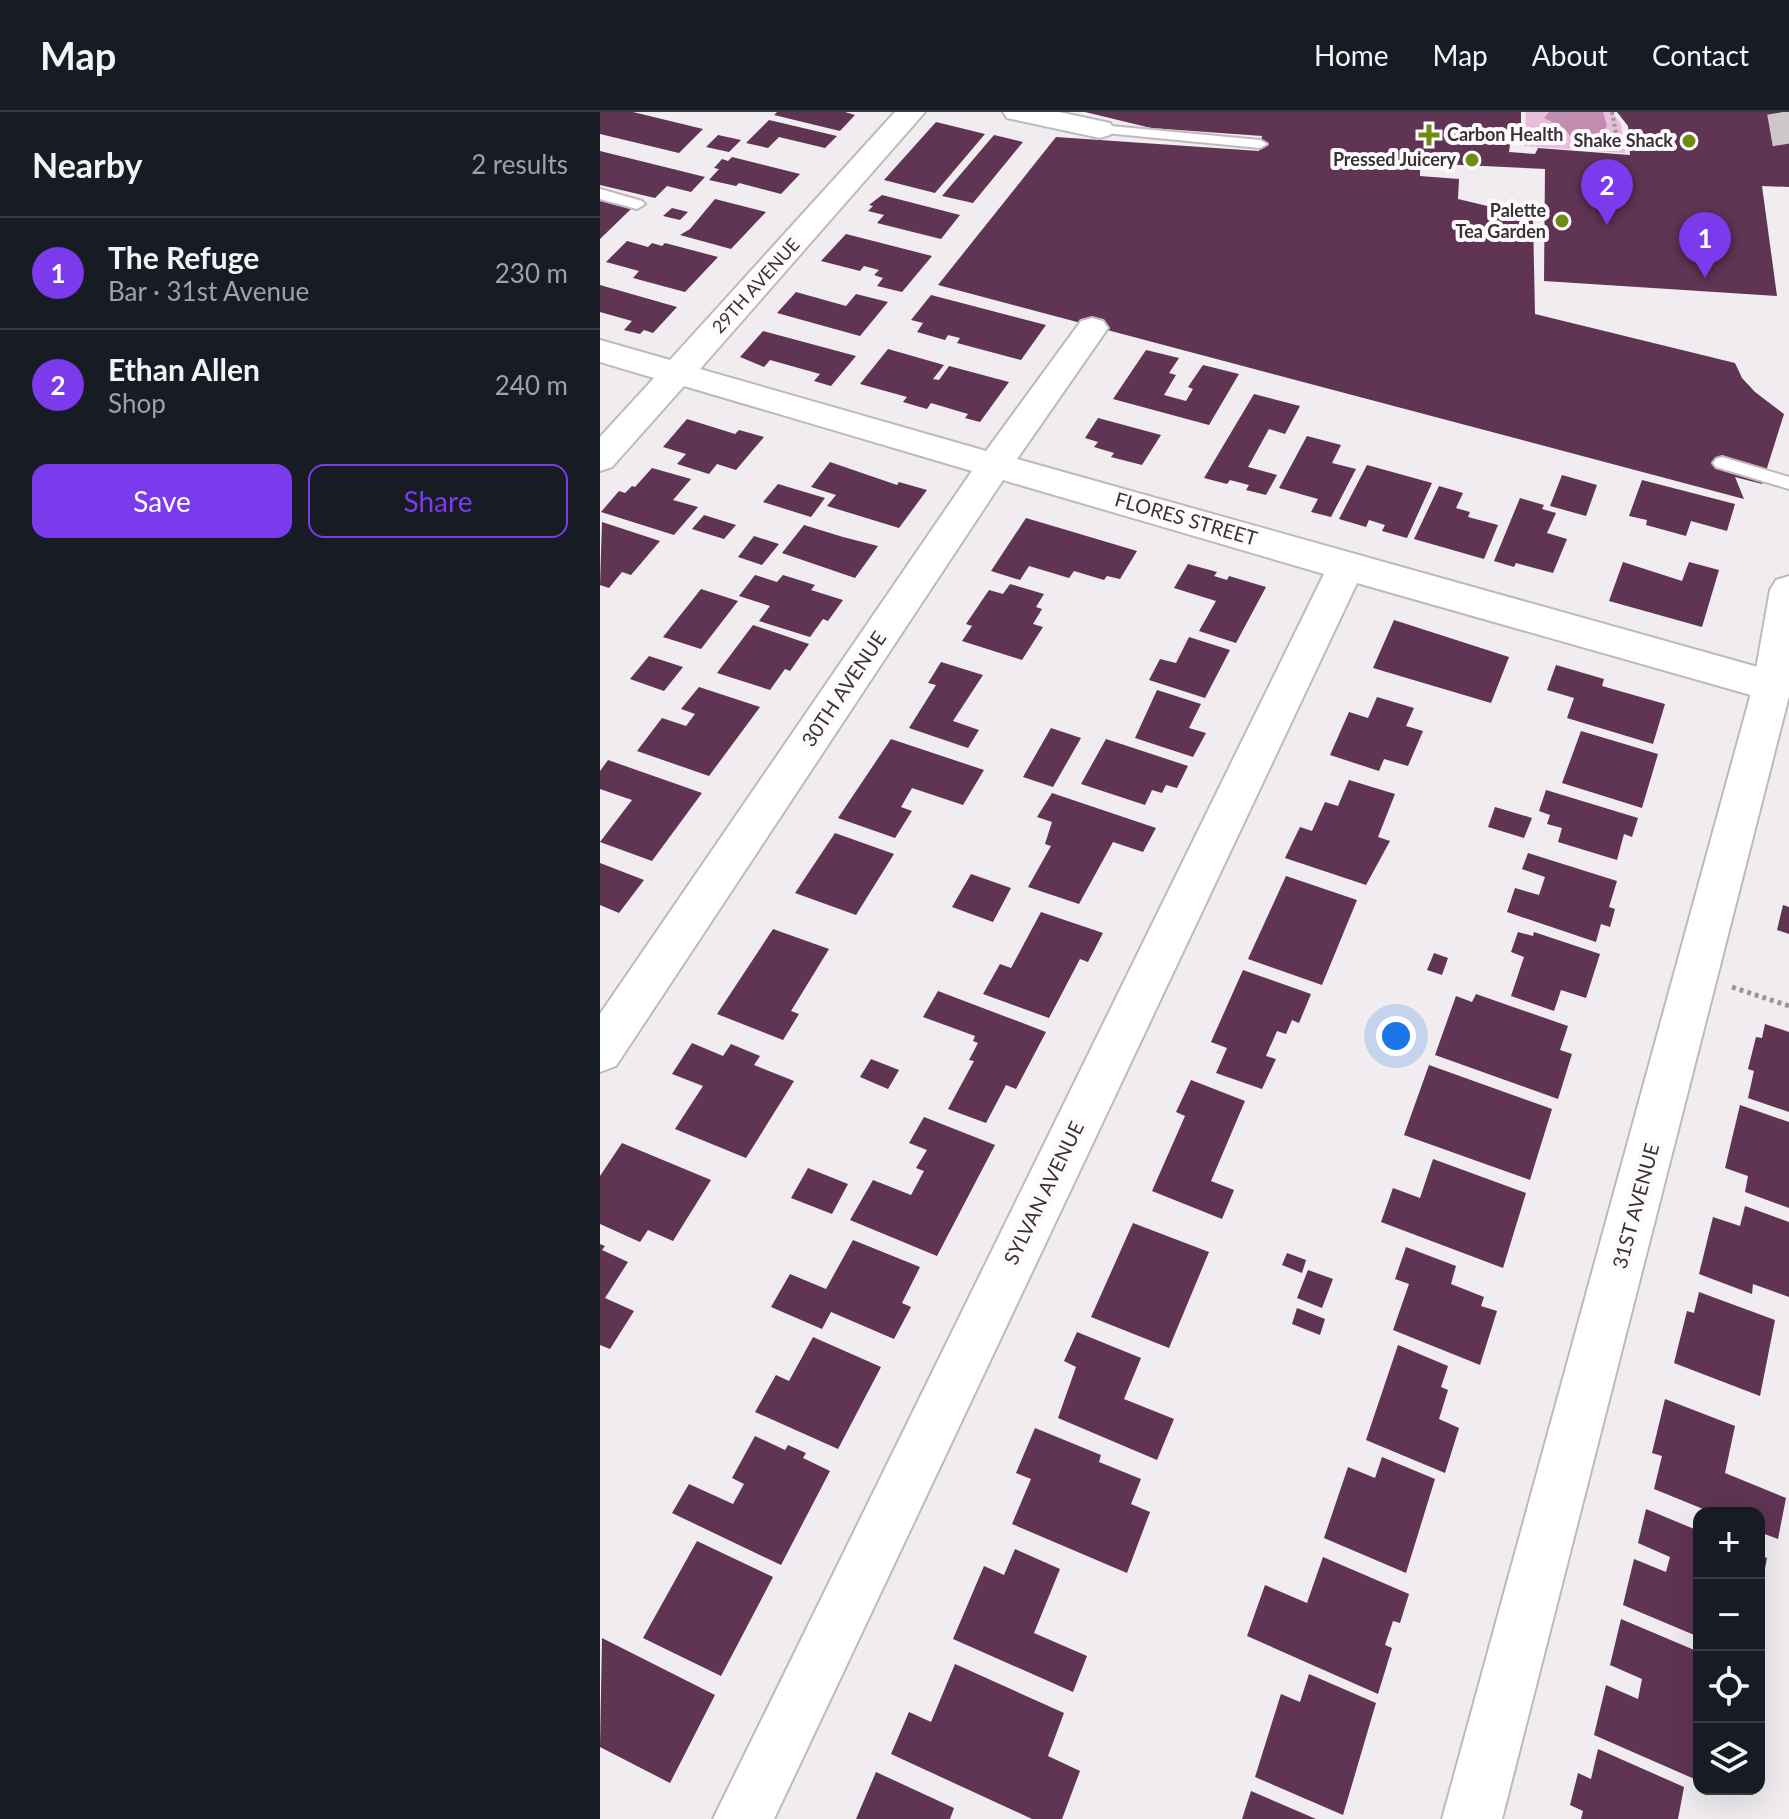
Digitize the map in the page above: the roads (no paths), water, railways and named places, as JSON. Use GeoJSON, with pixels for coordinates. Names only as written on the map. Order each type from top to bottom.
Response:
{"type":"FeatureCollection","features":[{"type":"Feature","properties":{"kind":"street","name":"29TH AVENUE"},"geometry":{"type":"LineString","coordinates":[[600,459],[911,112]]}},
{"type":"Feature","properties":{"kind":"street"},"geometry":{"type":"LineString","coordinates":[[1017,112],[1105,132]]}},
{"type":"Feature","properties":{"kind":"street","name":"30TH AVENUE"},"geometry":{"type":"LineString","coordinates":[[600,1052],[996,463],[1092,328]]}},
{"type":"Feature","properties":{"kind":"street","name":"FLORES STREET"},"geometry":{"type":"LineString","coordinates":[[600,351],[996,463],[1346,567],[1772,686]]}},
{"type":"Feature","properties":{"kind":"street","name":"SYLVAN AVENUE"},"geometry":{"type":"LineString","coordinates":[[743,1819],[1346,567]]}},
{"type":"Feature","properties":{"kind":"street","name":"31ST AVENUE"},"geometry":{"type":"LineString","coordinates":[[1472,1819],[1772,686],[1789,590]]}},
{"type":"Feature","properties":{"kind":"lane"},"geometry":{"type":"LineString","coordinates":[[1105,132],[1260,144]]}},
{"type":"Feature","properties":{"kind":"lane"},"geometry":{"type":"LineString","coordinates":[[600,194],[637,204]]}},
{"type":"Feature","properties":{"kind":"lane"},"geometry":{"type":"LineString","coordinates":[[1722,463],[1789,483]]}},
{"type":"Feature","properties":{"kind":"tunnel"},"geometry":{"type":"LineString","coordinates":[[1783,112],[1789,146]]}},
{"type":"Feature","properties":{"kind":"place","name":"Carbon Health"},"geometry":{"type":"Point","coordinates":[1429,135]}},
{"type":"Feature","properties":{"kind":"place","name":"Shake Shack"},"geometry":{"type":"Point","coordinates":[1689,141]}},
{"type":"Feature","properties":{"kind":"place","name":"Pressed Juicery"},"geometry":{"type":"Point","coordinates":[1472,160]}},
{"type":"Feature","properties":{"kind":"place","name":"Palette Tea Garden"},"geometry":{"type":"Point","coordinates":[1562,221]}},
{"type":"Feature","properties":{"kind":"place","name":"Ethan Allen"},"geometry":{"type":"Point","coordinates":[1607,225]}},
{"type":"Feature","properties":{"kind":"place","name":"The Refuge"},"geometry":{"type":"Point","coordinates":[1705,278]}}]}
